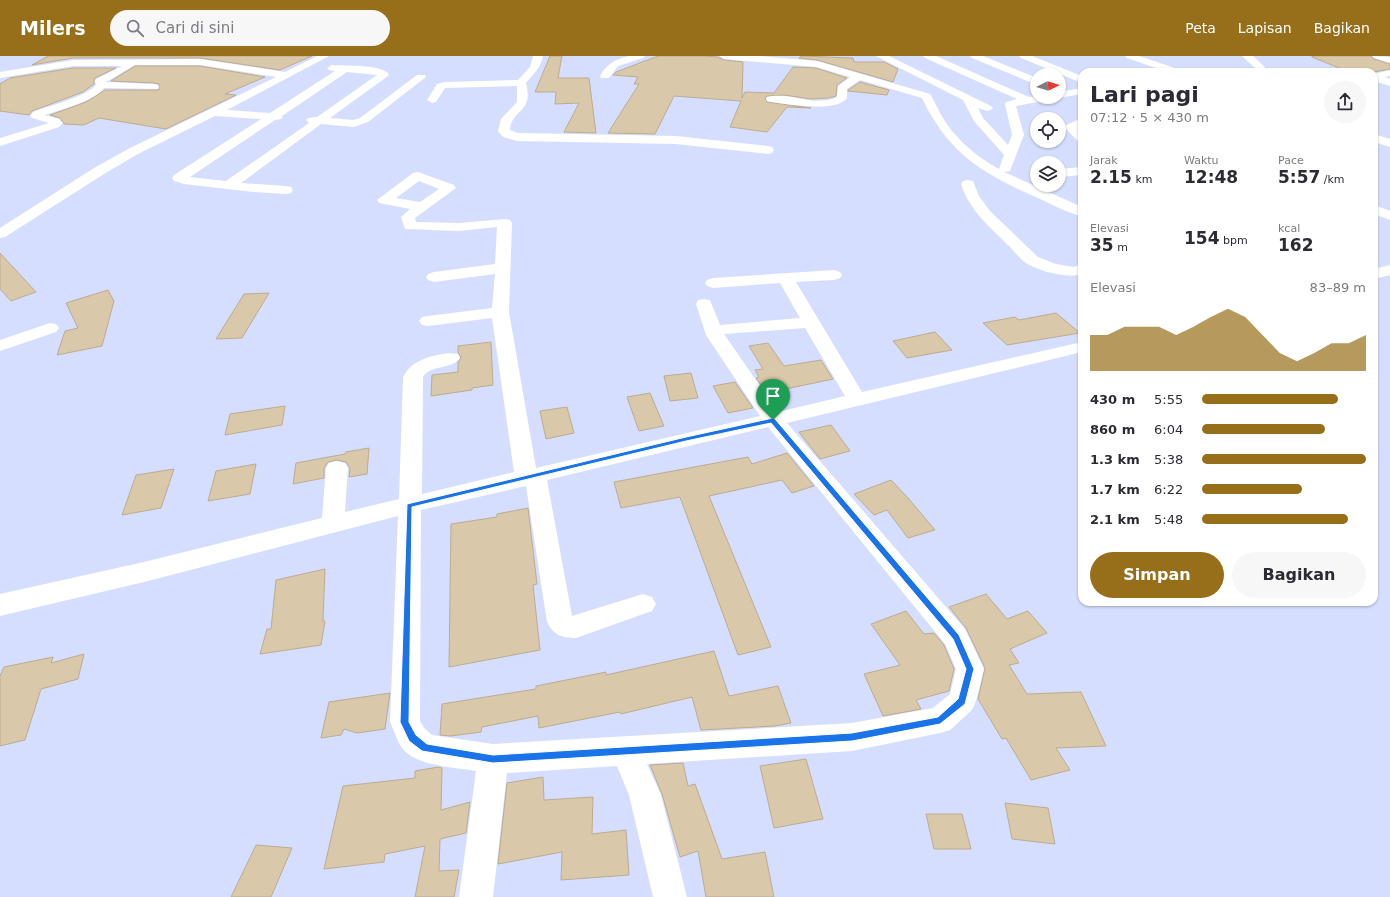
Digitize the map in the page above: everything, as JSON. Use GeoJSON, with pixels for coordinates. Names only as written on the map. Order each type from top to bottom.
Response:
{"type":"FeatureCollection","features":[{"type":"Feature","properties":{"kind":"street"},"geometry":{"type":"LineString","coordinates":[[0,234],[134,150],[324,56]]}},
{"type":"Feature","properties":{"kind":"street"},"geometry":{"type":"LineString","coordinates":[[538,56],[537,62],[532,71],[522,83],[523,97],[519,108],[510,114],[504,124],[504,131],[507,134],[517,137],[676,140],[768,150]]}},
{"type":"Feature","properties":{"kind":"street"},"geometry":{"type":"LineString","coordinates":[[605,76],[607,71],[615,63],[640,56]]}},
{"type":"Feature","properties":{"kind":"street"},"geometry":{"type":"LineString","coordinates":[[724,56],[817,64]]}},
{"type":"Feature","properties":{"kind":"street"},"geometry":{"type":"LineString","coordinates":[[800,56],[817,64],[857,77],[926,96],[946,131],[976,161],[991,171],[1030,177]]}},
{"type":"Feature","properties":{"kind":"street"},"geometry":{"type":"LineString","coordinates":[[881,56],[967,98],[999,106],[1018,135],[1010,155],[1007,174]]}},
{"type":"Feature","properties":{"kind":"street"},"geometry":{"type":"LineString","coordinates":[[928,56],[1029,101]]}},
{"type":"Feature","properties":{"kind":"street"},"geometry":{"type":"LineString","coordinates":[[975,56],[1030,79]]}},
{"type":"Feature","properties":{"kind":"street"},"geometry":{"type":"LineString","coordinates":[[1024,56],[1078,78]]}},
{"type":"Feature","properties":{"kind":"street"},"geometry":{"type":"LineString","coordinates":[[1130,56],[1165,68]]}},
{"type":"Feature","properties":{"kind":"street"},"geometry":{"type":"LineString","coordinates":[[1246,56],[1260,68]]}},
{"type":"Feature","properties":{"kind":"street"},"geometry":{"type":"LineString","coordinates":[[1377,56],[1390,60]]}},
{"type":"Feature","properties":{"kind":"street"},"geometry":{"type":"LineString","coordinates":[[0,75],[73,63],[200,62],[285,76]]}},
{"type":"Feature","properties":{"kind":"street"},"geometry":{"type":"LineString","coordinates":[[0,142],[55,125],[57,122],[36,116],[37,114],[86,96],[97,90],[101,85],[99,83],[102,79],[136,63]]}},
{"type":"Feature","properties":{"kind":"street"},"geometry":{"type":"LineString","coordinates":[[229,185],[384,74],[377,71],[304,65]]}},
{"type":"Feature","properties":{"kind":"street"},"geometry":{"type":"LineString","coordinates":[[286,190],[184,180],[179,178],[345,69]]}},
{"type":"Feature","properties":{"kind":"street"},"geometry":{"type":"LineString","coordinates":[[1378,76],[1390,73]]}},
{"type":"Feature","properties":{"kind":"street"},"geometry":{"type":"LineString","coordinates":[[303,119],[354,124],[364,120],[421,76]]}},
{"type":"Feature","properties":{"kind":"street"},"geometry":{"type":"LineString","coordinates":[[771,99],[828,103],[838,102],[842,98],[842,88],[848,82],[857,77]]}},
{"type":"Feature","properties":{"kind":"street"},"geometry":{"type":"LineString","coordinates":[[1378,78],[1390,83]]}},
{"type":"Feature","properties":{"kind":"street"},"geometry":{"type":"LineString","coordinates":[[432,100],[441,86],[444,85],[522,83]]}},
{"type":"Feature","properties":{"kind":"street"},"geometry":{"type":"LineString","coordinates":[[101,85],[154,87]]}},
{"type":"Feature","properties":{"kind":"street"},"geometry":{"type":"LineString","coordinates":[[1066,93],[1078,92]]}},
{"type":"Feature","properties":{"kind":"street"},"geometry":{"type":"LineString","coordinates":[[967,98],[981,123],[1010,155]]}},
{"type":"Feature","properties":{"kind":"street"},"geometry":{"type":"LineString","coordinates":[[973,110],[1029,101]]}},
{"type":"Feature","properties":{"kind":"street"},"geometry":{"type":"LineString","coordinates":[[213,112],[288,118]]}},
{"type":"Feature","properties":{"kind":"street"},"geometry":{"type":"LineString","coordinates":[[1078,123],[1070,127],[1078,134]]}},
{"type":"Feature","properties":{"kind":"street"},"geometry":{"type":"LineString","coordinates":[[1378,136],[1390,132]]}},
{"type":"Feature","properties":{"kind":"street"},"geometry":{"type":"LineString","coordinates":[[1378,139],[1390,144]]}},
{"type":"Feature","properties":{"kind":"street"},"geometry":{"type":"LineString","coordinates":[[1066,172],[1078,171]]}},
{"type":"Feature","properties":{"kind":"street"},"geometry":{"type":"LineString","coordinates":[[1007,174],[1078,210]]}},
{"type":"Feature","properties":{"kind":"street"},"geometry":{"type":"LineString","coordinates":[[968,184],[972,197],[985,214],[1032,260],[1052,268],[1074,272],[1078,270]]}},
{"type":"Feature","properties":{"kind":"street"},"geometry":{"type":"LineString","coordinates":[[423,207],[408,217],[410,226],[459,227],[505,223],[504,268],[500,312],[530,476],[560,622],[565,627],[576,627],[643,604]]}},
{"type":"Feature","properties":{"kind":"street"},"geometry":{"type":"LineString","coordinates":[[1378,211],[1390,216]]}},
{"type":"Feature","properties":{"kind":"street"},"geometry":{"type":"LineString","coordinates":[[434,277],[504,268]]}},
{"type":"Feature","properties":{"kind":"street"},"geometry":{"type":"LineString","coordinates":[[1378,273],[1390,270]]}},
{"type":"Feature","properties":{"kind":"street"},"geometry":{"type":"LineString","coordinates":[[713,283],[834,275]]}},
{"type":"Feature","properties":{"kind":"street"},"geometry":{"type":"LineString","coordinates":[[785,278],[856,399]]}},
{"type":"Feature","properties":{"kind":"street"},"geometry":{"type":"LineString","coordinates":[[451,358],[421,366],[415,371],[413,377],[405,722],[412,738],[425,748],[493,759],[627,752],[852,737],[940,720],[962,701],[970,669],[956,637],[773,420],[715,335],[704,304]]}},
{"type":"Feature","properties":{"kind":"street"},"geometry":{"type":"LineString","coordinates":[[428,321],[500,312]]}},
{"type":"Feature","properties":{"kind":"street"},"geometry":{"type":"LineString","coordinates":[[725,329],[811,322]]}},
{"type":"Feature","properties":{"kind":"street"},"geometry":{"type":"LineString","coordinates":[[0,346],[50,328]]}},
{"type":"Feature","properties":{"kind":"street"},"geometry":{"type":"LineString","coordinates":[[0,605],[530,476],[1078,348]]}},
{"type":"Feature","properties":{"kind":"street"},"geometry":{"type":"LineString","coordinates":[[333,524],[337,468]]}},
{"type":"Feature","properties":{"kind":"street"},"geometry":{"type":"LineString","coordinates":[[627,752],[645,795],[670,897]]}},
{"type":"Feature","properties":{"kind":"street"},"geometry":{"type":"LineString","coordinates":[[476,897],[493,759]]}},
{"type":"Feature","properties":{"kind":"building"},"geometry":{"type":"Polygon","coordinates":[[[48,56],[312,56],[280,70],[200,58],[73,58],[32,65],[48,56]]]}},
{"type":"Feature","properties":{"kind":"building"},"geometry":{"type":"Polygon","coordinates":[[[550,56],[562,56],[558,78],[589,78],[596,133],[564,132],[579,103],[555,104],[556,92],[535,92],[550,56]]]}},
{"type":"Feature","properties":{"kind":"building"},"geometry":{"type":"Polygon","coordinates":[[[658,56],[705,56],[743,62],[742,98],[745,92],[774,93],[793,67],[816,68],[847,78],[837,85],[836,96],[828,98],[811,99],[784,95],[767,96],[765,98],[767,102],[811,108],[787,107],[767,132],[730,127],[741,101],[674,96],[655,134],[608,133],[639,84],[634,84],[638,77],[613,75],[616,72],[658,56]]]}},
{"type":"Feature","properties":{"kind":"building"},"geometry":{"type":"Polygon","coordinates":[[[801,56],[853,58],[854,62],[884,62],[898,69],[893,82],[817,60],[799,58],[801,56]]]}},
{"type":"Feature","properties":{"kind":"building"},"geometry":{"type":"Polygon","coordinates":[[[1371,56],[1374,59],[1390,64],[1390,69],[1378,71],[1378,68],[1339,68],[1312,57],[1371,56]]]}},
{"type":"Feature","properties":{"kind":"building"},"geometry":{"type":"Polygon","coordinates":[[[135,66],[200,66],[265,77],[225,94],[236,95],[166,129],[99,118],[84,125],[64,124],[60,118],[50,115],[86,102],[105,90],[159,90],[159,84],[154,83],[111,81],[135,66]]]}},
{"type":"Feature","properties":{"kind":"building"},"geometry":{"type":"Polygon","coordinates":[[[73,68],[116,68],[95,78],[94,84],[83,92],[32,111],[29,115],[0,111],[0,84],[10,78],[73,68]]]}},
{"type":"Feature","properties":{"kind":"building"},"geometry":{"type":"Polygon","coordinates":[[[860,82],[889,90],[887,95],[848,91],[860,82]]]}},
{"type":"Feature","properties":{"kind":"building"},"geometry":{"type":"Polygon","coordinates":[[[0,253],[36,292],[11,301],[0,289],[0,253]]]}},
{"type":"Feature","properties":{"kind":"building"},"geometry":{"type":"Polygon","coordinates":[[[108,290],[114,301],[102,346],[57,355],[65,331],[78,328],[66,303],[108,290]]]}},
{"type":"Feature","properties":{"kind":"building"},"geometry":{"type":"Polygon","coordinates":[[[269,293],[242,338],[216,339],[244,294],[269,293]]]}},
{"type":"Feature","properties":{"kind":"building"},"geometry":{"type":"Polygon","coordinates":[[[1056,313],[1078,331],[1078,333],[1007,345],[983,323],[1015,317],[1019,320],[1056,313]]]}},
{"type":"Feature","properties":{"kind":"building"},"geometry":{"type":"Polygon","coordinates":[[[935,332],[952,350],[907,358],[893,341],[935,332]]]}},
{"type":"Feature","properties":{"kind":"building"},"geometry":{"type":"Polygon","coordinates":[[[491,342],[493,385],[472,388],[472,390],[431,396],[432,375],[458,372],[458,362],[461,358],[458,352],[458,346],[491,342]]]}},
{"type":"Feature","properties":{"kind":"building"},"geometry":{"type":"Polygon","coordinates":[[[768,343],[784,366],[821,360],[833,379],[767,393],[756,378],[759,377],[755,370],[763,369],[749,346],[768,343]]]}},
{"type":"Feature","properties":{"kind":"building"},"geometry":{"type":"Polygon","coordinates":[[[691,373],[698,398],[670,401],[664,376],[691,373]]]}},
{"type":"Feature","properties":{"kind":"building"},"geometry":{"type":"Polygon","coordinates":[[[735,382],[753,408],[728,413],[713,386],[735,382]]]}},
{"type":"Feature","properties":{"kind":"building"},"geometry":{"type":"Polygon","coordinates":[[[650,393],[664,426],[639,431],[627,397],[650,393]]]}},
{"type":"Feature","properties":{"kind":"building"},"geometry":{"type":"Polygon","coordinates":[[[285,406],[282,425],[225,435],[230,414],[285,406]]]}},
{"type":"Feature","properties":{"kind":"building"},"geometry":{"type":"Polygon","coordinates":[[[567,407],[574,433],[546,439],[540,411],[567,407]]]}},
{"type":"Feature","properties":{"kind":"building"},"geometry":{"type":"Polygon","coordinates":[[[831,425],[850,451],[820,459],[799,432],[831,425]]]}},
{"type":"Feature","properties":{"kind":"building"},"geometry":{"type":"Polygon","coordinates":[[[369,448],[367,474],[349,477],[350,468],[346,462],[337,460],[328,462],[324,468],[324,478],[293,484],[296,463],[369,448]]]}},
{"type":"Feature","properties":{"kind":"building"},"geometry":{"type":"Polygon","coordinates":[[[787,453],[814,486],[792,493],[782,480],[709,496],[771,647],[738,655],[680,497],[621,508],[614,482],[748,457],[752,464],[787,453]]]}},
{"type":"Feature","properties":{"kind":"building"},"geometry":{"type":"Polygon","coordinates":[[[256,464],[250,494],[208,501],[216,471],[256,464]]]}},
{"type":"Feature","properties":{"kind":"building"},"geometry":{"type":"Polygon","coordinates":[[[174,469],[161,508],[122,515],[136,475],[174,469]]]}},
{"type":"Feature","properties":{"kind":"building"},"geometry":{"type":"Polygon","coordinates":[[[891,480],[935,530],[908,538],[887,510],[874,515],[854,494],[891,480]]]}},
{"type":"Feature","properties":{"kind":"building"},"geometry":{"type":"Polygon","coordinates":[[[528,508],[537,584],[533,585],[540,650],[449,667],[451,524],[497,517],[497,514],[528,508]]]}},
{"type":"Feature","properties":{"kind":"building"},"geometry":{"type":"Polygon","coordinates":[[[325,569],[323,621],[325,621],[321,645],[260,654],[267,629],[271,629],[276,580],[325,569]]]}},
{"type":"Feature","properties":{"kind":"building"},"geometry":{"type":"Polygon","coordinates":[[[986,594],[1007,619],[1028,611],[1047,633],[1010,649],[1019,663],[1009,665],[1027,694],[1081,692],[1106,746],[1056,748],[1070,770],[1031,780],[1006,738],[1002,739],[978,699],[985,668],[966,628],[949,607],[986,594]]]}},
{"type":"Feature","properties":{"kind":"building"},"geometry":{"type":"Polygon","coordinates":[[[906,611],[924,634],[934,633],[944,645],[954,669],[949,691],[916,700],[921,709],[883,716],[864,674],[900,665],[871,624],[906,611]]]}},
{"type":"Feature","properties":{"kind":"building"},"geometry":{"type":"Polygon","coordinates":[[[714,651],[729,696],[778,686],[791,723],[775,726],[701,730],[692,697],[621,714],[620,712],[539,728],[538,716],[482,727],[481,732],[451,736],[440,735],[442,704],[536,689],[536,686],[606,672],[606,675],[714,651]]]}},
{"type":"Feature","properties":{"kind":"building"},"geometry":{"type":"Polygon","coordinates":[[[84,654],[78,679],[41,689],[25,740],[0,746],[0,676],[4,667],[53,657],[51,663],[84,654]]]}},
{"type":"Feature","properties":{"kind":"building"},"geometry":{"type":"Polygon","coordinates":[[[390,693],[385,729],[357,733],[344,729],[341,735],[321,738],[329,702],[390,693]]]}},
{"type":"Feature","properties":{"kind":"building"},"geometry":{"type":"Polygon","coordinates":[[[806,759],[823,819],[774,828],[760,766],[806,759]]]}},
{"type":"Feature","properties":{"kind":"building"},"geometry":{"type":"Polygon","coordinates":[[[683,763],[688,786],[695,784],[722,859],[765,852],[774,897],[706,897],[698,851],[680,857],[662,794],[650,765],[683,763]]]}},
{"type":"Feature","properties":{"kind":"building"},"geometry":{"type":"Polygon","coordinates":[[[438,767],[442,768],[441,810],[470,802],[466,833],[440,839],[439,871],[459,870],[454,897],[415,897],[425,846],[385,854],[384,862],[324,869],[343,786],[415,778],[415,771],[438,767]]]}},
{"type":"Feature","properties":{"kind":"building"},"geometry":{"type":"Polygon","coordinates":[[[543,777],[544,800],[593,797],[592,834],[626,830],[629,875],[561,880],[562,852],[498,864],[507,783],[543,777]]]}},
{"type":"Feature","properties":{"kind":"building"},"geometry":{"type":"Polygon","coordinates":[[[1005,803],[1048,808],[1055,844],[1012,839],[1005,803]]]}},
{"type":"Feature","properties":{"kind":"building"},"geometry":{"type":"Polygon","coordinates":[[[926,814],[962,814],[971,849],[934,849],[926,814]]]}},
{"type":"Feature","properties":{"kind":"building"},"geometry":{"type":"Polygon","coordinates":[[[256,845],[292,848],[271,897],[231,897],[256,845]]]}},
{"type":"Feature","properties":{"kind":"route"},"geometry":{"type":"LineString","coordinates":[[773,420],[923,596],[956,637],[970,669],[962,701],[940,720],[852,737],[627,752],[493,759],[425,748],[412,738],[405,722],[409,505],[686,439],[773,420]]}}]}
